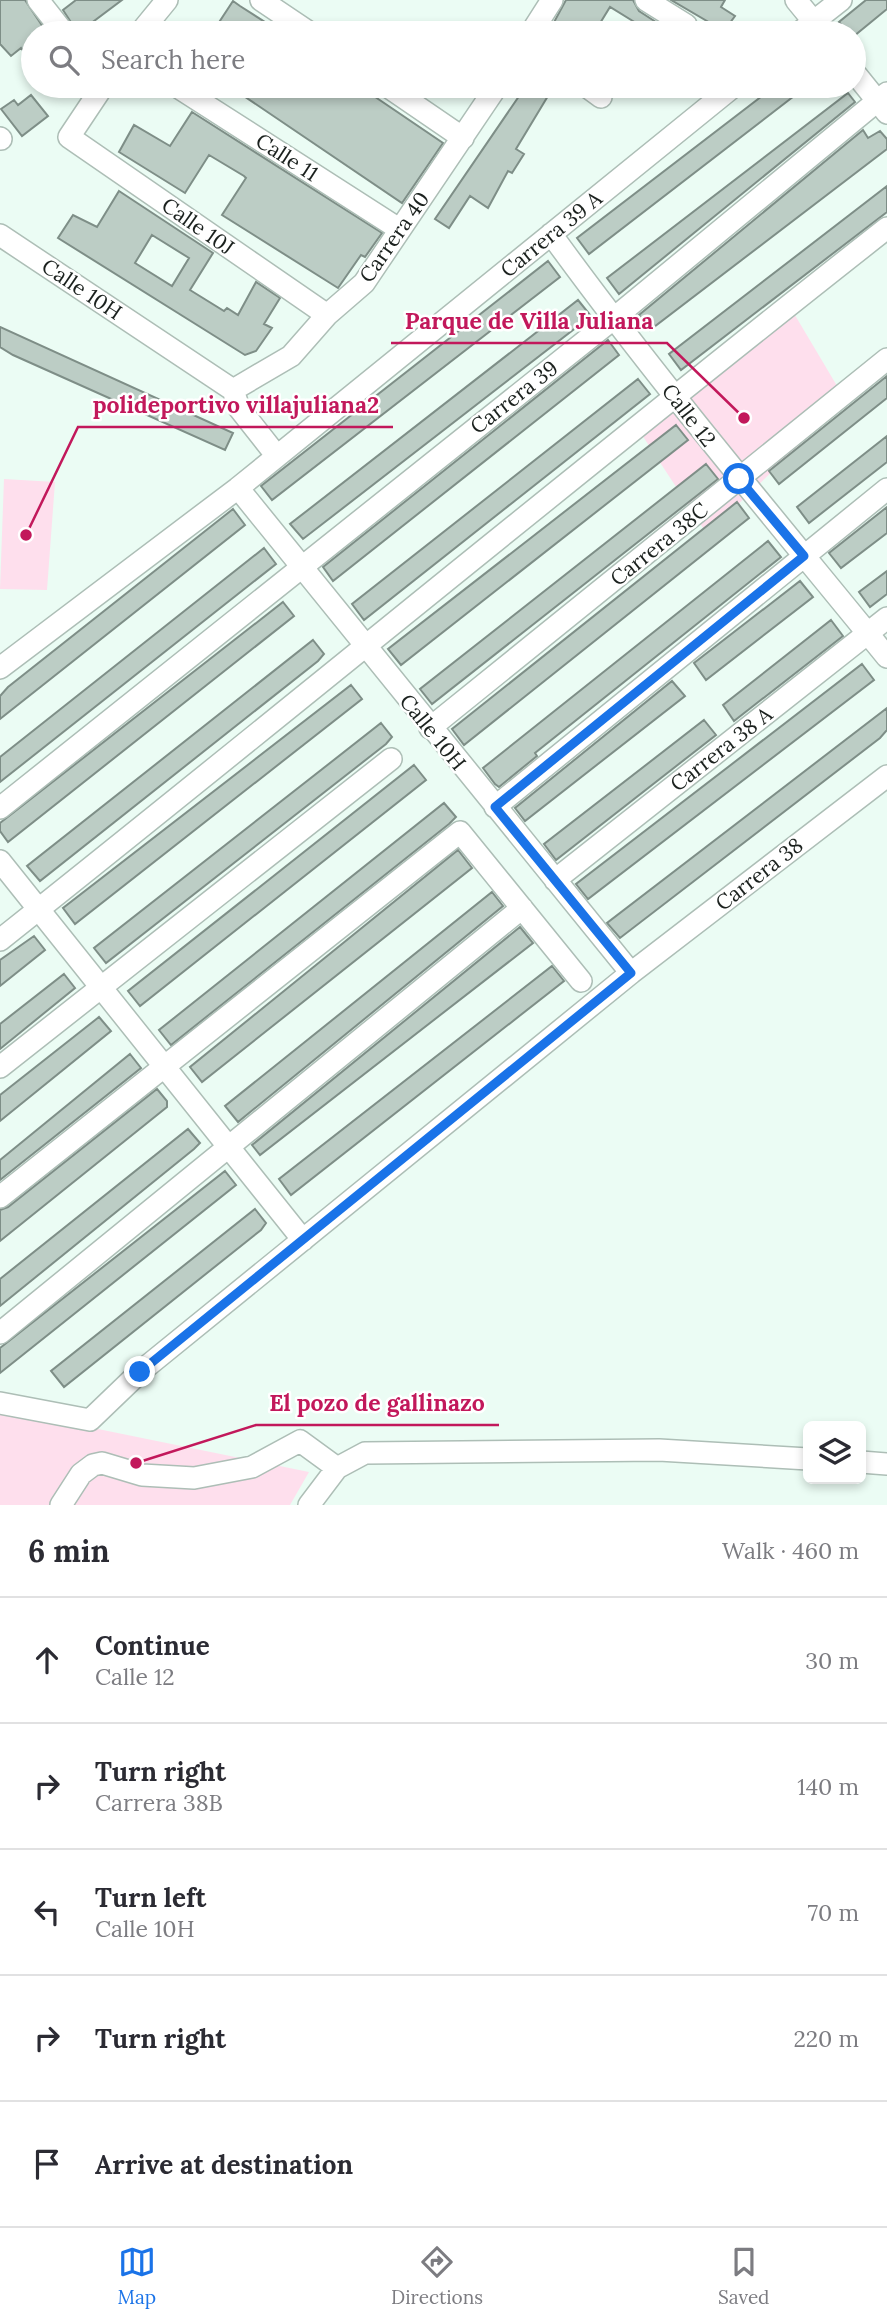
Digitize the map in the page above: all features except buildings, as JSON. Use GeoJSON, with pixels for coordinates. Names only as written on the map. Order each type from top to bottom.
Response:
{"type":"FeatureCollection","features":[{"type":"Feature","properties":{"kind":"street"},"geometry":{"type":"LineString","coordinates":[[38,0],[55,21]]}},
{"type":"Feature","properties":{"kind":"street"},"geometry":{"type":"LineString","coordinates":[[150,21],[167,0]]}},
{"type":"Feature","properties":{"kind":"street"},"geometry":{"type":"LineString","coordinates":[[261,0],[292,21]]}},
{"type":"Feature","properties":{"kind":"street"},"geometry":{"type":"LineString","coordinates":[[539,21],[552,0]]}},
{"type":"Feature","properties":{"kind":"street"},"geometry":{"type":"LineString","coordinates":[[646,0],[680,21]]}},
{"type":"Feature","properties":{"kind":"street"},"geometry":{"type":"LineString","coordinates":[[796,0],[808,21]]}},
{"type":"Feature","properties":{"kind":"street"},"geometry":{"type":"LineString","coordinates":[[820,21],[841,0]]}},
{"type":"Feature","properties":{"kind":"street"},"geometry":{"type":"LineString","coordinates":[[866,84],[884,102]]}},
{"type":"Feature","properties":{"kind":"street","name":"Calle 10J"},"geometry":{"type":"LineString","coordinates":[[95,98],[69,137],[327,315]]}},
{"type":"Feature","properties":{"kind":"street","name":"Calle 11"},"geometry":{"type":"LineString","coordinates":[[195,98],[399,229]]}},
{"type":"Feature","properties":{"kind":"street"},"geometry":{"type":"LineString","coordinates":[[405,98],[463,138]]}},
{"type":"Feature","properties":{"kind":"street","name":"Carrera 40"},"geometry":{"type":"LineString","coordinates":[[233,390],[290,356],[327,315],[364,283],[489,98]]}},
{"type":"Feature","properties":{"kind":"street","name":"Carrera 39 A"},"geometry":{"type":"LineString","coordinates":[[0,668],[238,488],[719,98]]}},
{"type":"Feature","properties":{"kind":"street","name":"Carrera 39"},"geometry":{"type":"LineString","coordinates":[[0,808],[884,102]]}},
{"type":"Feature","properties":{"kind":"street"},"geometry":{"type":"LineString","coordinates":[[0,940],[674,396],[887,228]]}},
{"type":"Feature","properties":{"kind":"street","name":"Calle 12"},"geometry":{"type":"LineString","coordinates":[[551,234],[613,319],[739,479],[887,657]]}},
{"type":"Feature","properties":{"kind":"street","name":"Calle 10H"},"geometry":{"type":"LineString","coordinates":[[0,235],[233,390]]}},
{"type":"Feature","properties":{"kind":"street","name":"Carrera 38C"},"geometry":{"type":"LineString","coordinates":[[430,728],[887,359]]}},
{"type":"Feature","properties":{"kind":"street"},"geometry":{"type":"LineString","coordinates":[[233,390],[239,408],[276,455]]}},
{"type":"Feature","properties":{"kind":"street","name":"Calle 10H"},"geometry":{"type":"LineString","coordinates":[[238,488],[364,647],[631,973]]}},
{"type":"Feature","properties":{"kind":"street"},"geometry":{"type":"LineString","coordinates":[[495,807],[887,489]]}},
{"type":"Feature","properties":{"kind":"street","name":"Carrera 38 A"},"geometry":{"type":"LineString","coordinates":[[555,880],[887,618]]}},
{"type":"Feature","properties":{"kind":"street"},"geometry":{"type":"LineString","coordinates":[[0,1067],[391,760]]}},
{"type":"Feature","properties":{"kind":"street","name":"Carrera 38"},"geometry":{"type":"LineString","coordinates":[[0,1403],[90,1420],[140,1372],[631,973],[887,776]]}},
{"type":"Feature","properties":{"kind":"street"},"geometry":{"type":"LineString","coordinates":[[0,1198],[163,1065],[460,832],[581,981]]}},
{"type":"Feature","properties":{"kind":"street"},"geometry":{"type":"LineString","coordinates":[[0,861],[303,1240]]}},
{"type":"Feature","properties":{"kind":"street"},"geometry":{"type":"LineString","coordinates":[[0,1334],[522,908]]}},
{"type":"Feature","properties":{"kind":"street"},"geometry":{"type":"LineString","coordinates":[[61,1505],[85,1469],[102,1463],[142,1475],[194,1478],[252,1467],[300,1441],[337,1468]]}},
{"type":"Feature","properties":{"kind":"street"},"geometry":{"type":"LineString","coordinates":[[309,1505],[337,1468],[365,1453],[659,1450],[803,1459]]}},
{"type":"Feature","properties":{"kind":"street"},"geometry":{"type":"LineString","coordinates":[[866,1462],[887,1464]]}},
{"type":"Feature","properties":{"kind":"shaded area"},"geometry":{"type":"Polygon","coordinates":[[[783,295],[846,401],[707,534],[642,435],[783,295]]]}},
{"type":"Feature","properties":{"kind":"shaded area"},"geometry":{"type":"Polygon","coordinates":[[[4,479],[55,482],[47,590],[0,589],[4,479]]]}},
{"type":"Feature","properties":{"kind":"shaded area"},"geometry":{"type":"Polygon","coordinates":[[[0,1409],[309,1472],[290,1505],[0,1505],[0,1409]]]}},
{"type":"Feature","properties":{"kind":"place","name":"Parque de Villa Juliana"},"geometry":{"type":"Point","coordinates":[744,418]}},
{"type":"Feature","properties":{"kind":"place","name":"polideportivo villajuliana2"},"geometry":{"type":"Point","coordinates":[26,535]}},
{"type":"Feature","properties":{"kind":"place","name":"El pozo de gallinazo"},"geometry":{"type":"Point","coordinates":[136,1463]}},
{"type":"Feature","properties":{"kind":"route"},"geometry":{"type":"LineString","coordinates":[[140,1372],[631,973],[495,807],[804,556],[739,479]]}}]}
